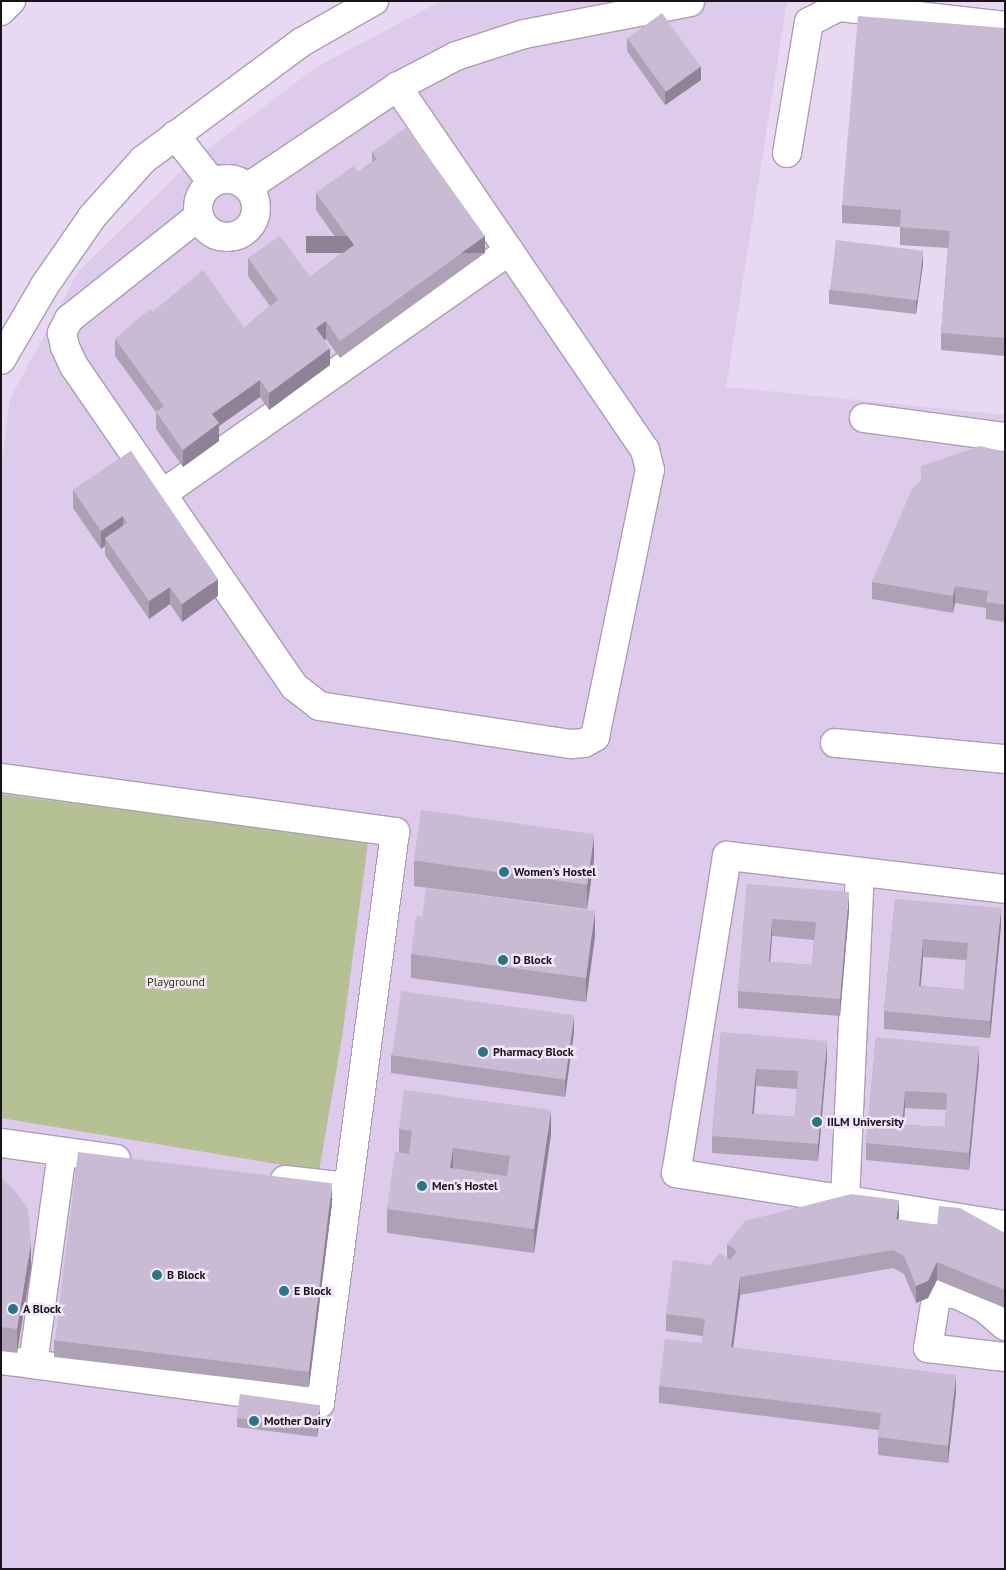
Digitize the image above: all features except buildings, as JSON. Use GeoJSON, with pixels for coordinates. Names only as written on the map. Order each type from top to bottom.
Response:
{"type":"FeatureCollection","features":[{"type":"Feature","properties":{"kind":"street"},"geometry":{"type":"LineString","coordinates":[[1,11],[11,1]]}},
{"type":"Feature","properties":{"kind":"street"},"geometry":{"type":"LineString","coordinates":[[1,360],[45,284],[92,217],[143,160],[302,42],[374,1]]}},
{"type":"Feature","properties":{"kind":"street"},"geometry":{"type":"LineString","coordinates":[[248,186],[397,87],[456,56],[524,34],[690,2]]}},
{"type":"Feature","properties":{"kind":"street"},"geometry":{"type":"LineString","coordinates":[[787,153],[809,22],[839,7],[1005,26]]}},
{"type":"Feature","properties":{"kind":"street"},"geometry":{"type":"LineString","coordinates":[[199,216],[80,308],[69,319],[62,333],[74,366],[295,688],[307,700],[319,706],[571,744],[584,743],[595,737],[650,470],[645,450],[397,87]]}},
{"type":"Feature","properties":{"kind":"street"},"geometry":{"type":"LineString","coordinates":[[175,135],[212,182]]}},
{"type":"Feature","properties":{"kind":"street"},"geometry":{"type":"LineString","coordinates":[[231,178],[248,186],[254,195],[256,213],[253,222],[238,235],[219,236],[203,225],[199,216],[200,197],[212,182],[231,178]]}},
{"type":"Feature","properties":{"kind":"street"},"geometry":{"type":"LineString","coordinates":[[162,494],[509,251]]}},
{"type":"Feature","properties":{"kind":"street"},"geometry":{"type":"LineString","coordinates":[[864,418],[1005,437]]}},
{"type":"Feature","properties":{"kind":"street"},"geometry":{"type":"LineString","coordinates":[[835,743],[1005,760]]}},
{"type":"Feature","properties":{"kind":"street"},"geometry":{"type":"LineString","coordinates":[[1,778],[395,832],[320,1403],[1,1360]]}},
{"type":"Feature","properties":{"kind":"street"},"geometry":{"type":"LineString","coordinates":[[1005,889],[727,856],[676,1173],[1005,1225]]}},
{"type":"Feature","properties":{"kind":"street"},"geometry":{"type":"LineString","coordinates":[[845,1200],[860,873]]}},
{"type":"Feature","properties":{"kind":"street"},"geometry":{"type":"LineString","coordinates":[[1,1143],[141,1162]]}},
{"type":"Feature","properties":{"kind":"street"},"geometry":{"type":"LineString","coordinates":[[33,1364],[62,1152]]}},
{"type":"Feature","properties":{"kind":"street"},"geometry":{"type":"LineString","coordinates":[[259,1176],[348,1187]]}},
{"type":"Feature","properties":{"kind":"street"},"geometry":{"type":"LineString","coordinates":[[1005,1326],[984,1308],[959,1295],[937,1292],[928,1348],[1005,1357]]}},
{"type":"Feature","properties":{"kind":"shaded area"},"geometry":{"type":"Polygon","coordinates":[[[441,1],[787,1],[726,387],[1005,415],[1005,1569],[1,1569],[1,469],[10,399],[78,272],[189,163],[315,68],[441,1]]]}},
{"type":"Feature","properties":{"kind":"green space","name":"Playground"},"geometry":{"type":"Polygon","coordinates":[[[1,794],[368,842],[342,1038],[319,1171],[1,1118],[1,794]]]}},
{"type":"Feature","properties":{"kind":"place","name":"Women's Hostel"},"geometry":{"type":"Point","coordinates":[504,872]}},
{"type":"Feature","properties":{"kind":"place","name":"D Block"},"geometry":{"type":"Point","coordinates":[503,960]}},
{"type":"Feature","properties":{"kind":"place","name":"Pharmacy Block"},"geometry":{"type":"Point","coordinates":[483,1052]}},
{"type":"Feature","properties":{"kind":"place","name":"IILM University"},"geometry":{"type":"Point","coordinates":[817,1122]}},
{"type":"Feature","properties":{"kind":"place","name":"Men's Hostel"},"geometry":{"type":"Point","coordinates":[422,1186]}},
{"type":"Feature","properties":{"kind":"place","name":"B Block"},"geometry":{"type":"Point","coordinates":[157,1275]}},
{"type":"Feature","properties":{"kind":"place","name":"E Block"},"geometry":{"type":"Point","coordinates":[284,1291]}},
{"type":"Feature","properties":{"kind":"place","name":"A Block"},"geometry":{"type":"Point","coordinates":[13,1309]}},
{"type":"Feature","properties":{"kind":"place","name":"Mother Dairy"},"geometry":{"type":"Point","coordinates":[254,1421]}}]}
